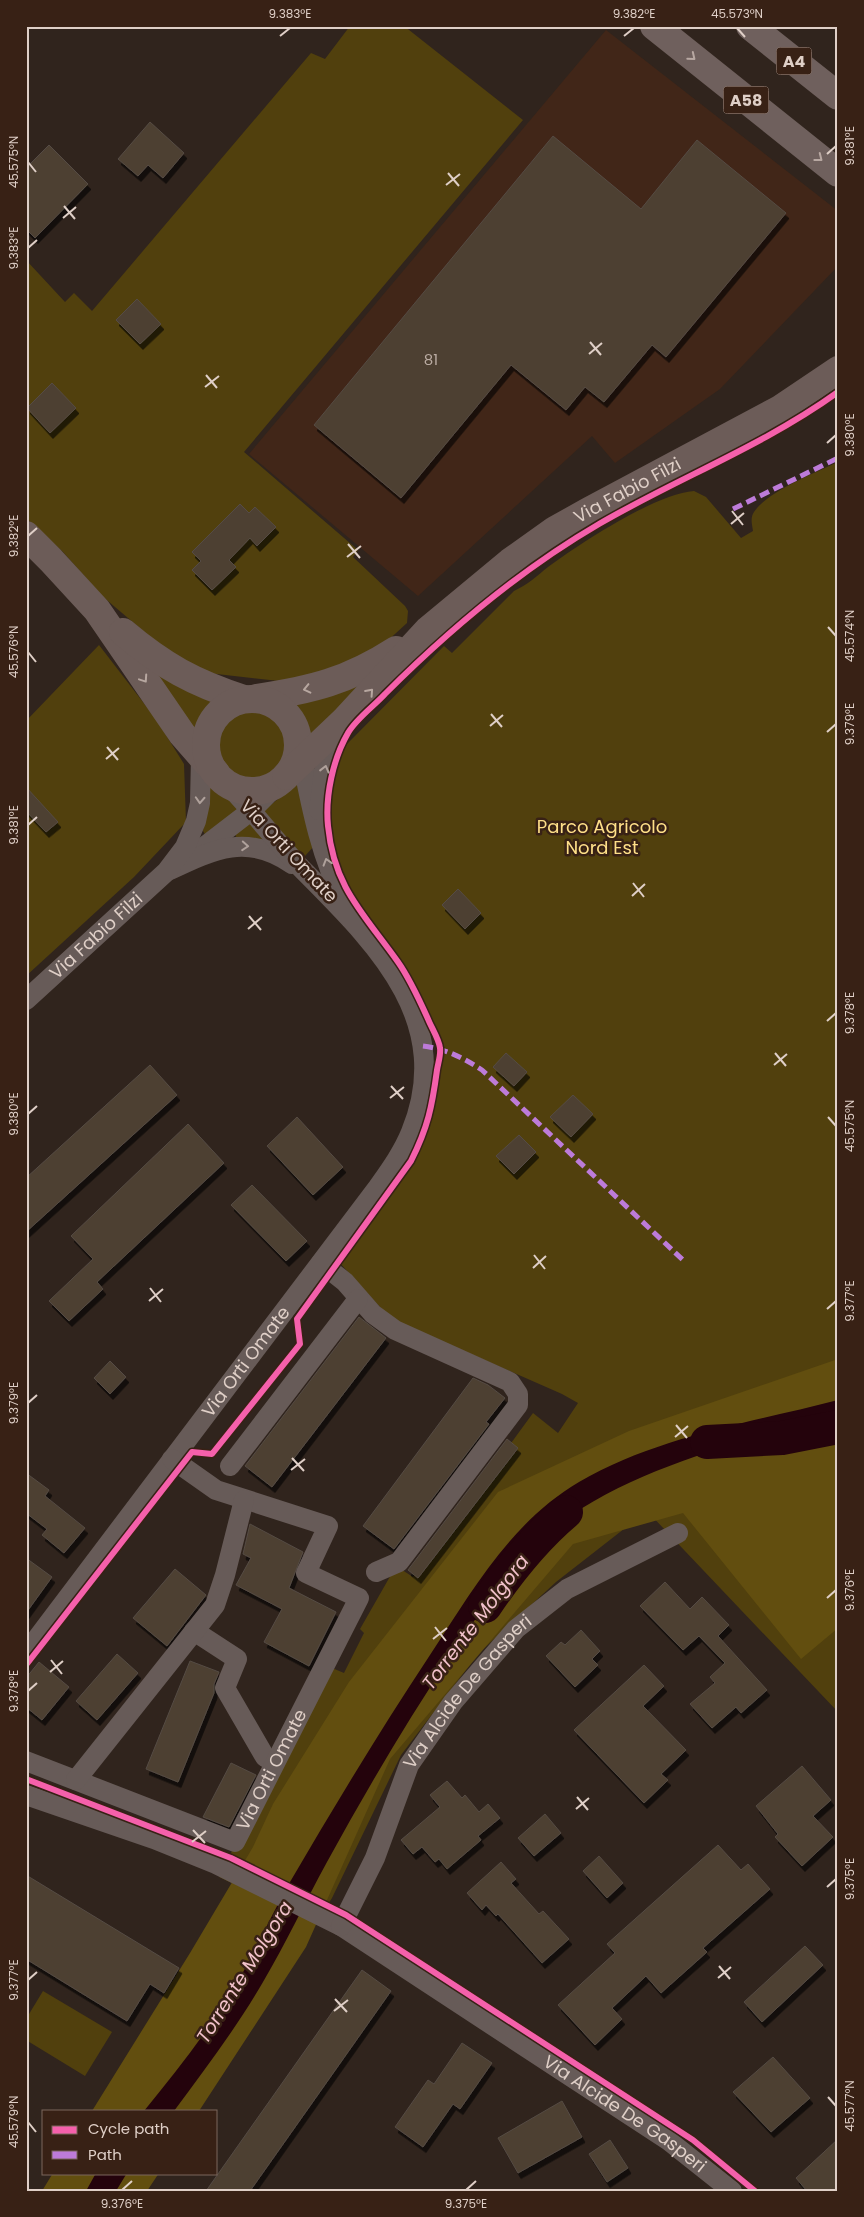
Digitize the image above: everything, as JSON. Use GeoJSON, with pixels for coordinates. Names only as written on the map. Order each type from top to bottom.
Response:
{"type":"FeatureCollection","features":[{"type":"Feature","properties":{"kind":"highway","name":"A58"},"geometry":{"type":"LineString","coordinates":[[654,26],[838,173]]}},
{"type":"Feature","properties":{"kind":"highway","name":"A4"},"geometry":{"type":"LineString","coordinates":[[750,26],[838,96]]}},
{"type":"Feature","properties":{"kind":"street","name":"Via Fabio Filzi"},"geometry":{"type":"LineString","coordinates":[[249,699],[310,689],[345,679],[378,662],[428,630],[510,562],[555,530],[634,486],[780,410],[838,370]]}},
{"type":"Feature","properties":{"kind":"street"},"geometry":{"type":"LineString","coordinates":[[26,535],[52,560],[97,610],[182,734],[212,761],[237,788],[252,791],[266,789],[291,765],[293,722],[283,710],[269,702],[214,690],[164,664],[97,610]]}},
{"type":"Feature","properties":{"kind":"street","name":"Via Fabio Filzi"},"geometry":{"type":"LineString","coordinates":[[26,1000],[174,868],[252,810],[291,765],[344,722],[428,630]]}},
{"type":"Feature","properties":{"kind":"street"},"geometry":{"type":"LineString","coordinates":[[212,761],[215,718],[222,710],[249,699]]}},
{"type":"Feature","properties":{"kind":"street","name":"Via Orti Omate"},"geometry":{"type":"LineString","coordinates":[[319,835],[318,819],[324,770],[344,722]]}},
{"type":"Feature","properties":{"kind":"street","name":"Via Fabio Filzi"},"geometry":{"type":"LineString","coordinates":[[174,868],[196,821],[212,761]]}},
{"type":"Feature","properties":{"kind":"street","name":"Via Orti Omate"},"geometry":{"type":"LineString","coordinates":[[26,1653],[378,1187],[406,1144],[420,1106],[424,1081],[422,1046],[411,1002],[393,971],[354,920],[317,883],[252,810],[212,761]]}},
{"type":"Feature","properties":{"kind":"street","name":"Via Orti Omate"},"geometry":{"type":"LineString","coordinates":[[291,765],[319,835],[334,881],[354,920]]}},
{"type":"Feature","properties":{"kind":"street","name":"Via Fabio Filzi"},"geometry":{"type":"LineString","coordinates":[[174,868],[221,848],[237,846],[254,847],[279,856],[317,883]]}},
{"type":"Feature","properties":{"kind":"street"},"geometry":{"type":"LineString","coordinates":[[321,1263],[345,1282],[373,1314],[395,1330],[510,1382],[518,1394],[518,1405],[399,1562],[376,1572]]}},
{"type":"Feature","properties":{"kind":"street"},"geometry":{"type":"LineString","coordinates":[[230,1466],[358,1299]]}},
{"type":"Feature","properties":{"kind":"street"},"geometry":{"type":"LineString","coordinates":[[76,1780],[215,1605],[225,1575],[244,1500],[216,1490],[172,1458]]}},
{"type":"Feature","properties":{"kind":"street","name":"Via Orti Omate"},"geometry":{"type":"LineString","coordinates":[[26,1761],[235,1842],[359,1598],[306,1573],[328,1526],[244,1500]]}},
{"type":"Feature","properties":{"kind":"street","name":"Via Alcide De Gasperi"},"geometry":{"type":"LineString","coordinates":[[333,1922],[375,1858],[409,1765],[459,1695],[516,1629],[567,1589],[678,1533]]}},
{"type":"Feature","properties":{"kind":"street"},"geometry":{"type":"LineString","coordinates":[[194,1631],[237,1659],[225,1688],[265,1757],[275,1762]]}},
{"type":"Feature","properties":{"kind":"street","name":"Via Alcide De Gasperi"},"geometry":{"type":"LineString","coordinates":[[26,1795],[186,1851],[246,1878],[333,1922],[669,2141],[732,2191]]}},
{"type":"Feature","properties":{"kind":"shaded area"},"geometry":{"type":"Polygon","coordinates":[[[606,30],[838,211],[838,266],[720,389],[615,463],[592,436],[418,596],[249,454],[606,30]]]}},
{"type":"Feature","properties":{"kind":"shaded area"},"geometry":{"type":"Polygon","coordinates":[[[838,1359],[838,1628],[801,1659],[683,1513],[573,1544],[390,1759],[306,1947],[200,2110],[93,2110],[190,1953],[253,1847],[273,1804],[349,1682],[498,1492],[629,1431],[838,1359]]]}},
{"type":"Feature","properties":{"kind":"shaded area"},"geometry":{"type":"Polygon","coordinates":[[[52,2174],[158,2174],[147,2191],[42,2191],[52,2174]]]}},
{"type":"Feature","properties":{"kind":"green space"},"geometry":{"type":"Polygon","coordinates":[[[350,26],[404,26],[523,120],[244,452],[358,550],[353,557],[405,606],[408,611],[407,623],[384,644],[357,663],[288,682],[208,673],[174,657],[102,596],[63,552],[26,518],[26,260],[65,302],[74,293],[92,311],[311,53],[325,59],[350,26]]]}},
{"type":"Feature","properties":{"kind":"green space","name":"Parco Agricolo Nord Est"},"geometry":{"type":"Polygon","coordinates":[[[838,462],[838,1712],[647,1511],[556,1582],[479,1653],[401,1755],[332,1898],[195,2110],[119,2110],[264,1899],[219,1877],[325,1665],[344,1673],[364,1633],[360,1629],[396,1566],[413,1577],[533,1413],[558,1433],[578,1403],[562,1394],[391,1319],[338,1261],[411,1161],[424,1135],[432,1109],[440,1048],[414,983],[405,966],[346,885],[329,839],[327,818],[331,782],[337,761],[347,744],[444,646],[452,653],[514,591],[598,533],[659,501],[678,494],[694,491],[706,497],[741,538],[753,531],[753,514],[761,504],[793,483],[838,462]]]}},
{"type":"Feature","properties":{"kind":"green space"},"geometry":{"type":"Polygon","coordinates":[[[99,645],[156,719],[184,764],[186,822],[134,877],[26,976],[26,721],[99,645]]]}},
{"type":"Feature","properties":{"kind":"green space"},"geometry":{"type":"Polygon","coordinates":[[[153,671],[217,702],[195,743],[153,671]]]}},
{"type":"Feature","properties":{"kind":"green space"},"geometry":{"type":"Polygon","coordinates":[[[355,684],[359,692],[306,743],[300,722],[287,704],[355,684]]]}},
{"type":"Feature","properties":{"kind":"green space"},"geometry":{"type":"Polygon","coordinates":[[[252,708],[273,714],[283,724],[289,745],[283,766],[273,776],[252,782],[231,776],[221,766],[215,745],[221,724],[231,714],[252,708]]]}},
{"type":"Feature","properties":{"kind":"green space"},"geometry":{"type":"Polygon","coordinates":[[[211,780],[243,810],[206,836],[203,831],[211,780]]]}},
{"type":"Feature","properties":{"kind":"green space"},"geometry":{"type":"Polygon","coordinates":[[[297,784],[314,846],[305,856],[298,858],[263,811],[297,784]]]}},
{"type":"Feature","properties":{"kind":"green space"},"geometry":{"type":"Polygon","coordinates":[[[253,820],[270,841],[237,839],[235,834],[253,820]]]}},
{"type":"Feature","properties":{"kind":"green space"},"geometry":{"type":"Polygon","coordinates":[[[43,1991],[112,2032],[85,2076],[26,2040],[26,2019],[43,1991]]]}},
{"type":"Feature","properties":{"kind":"water","name":"Torrente Molgora"},"geometry":{"type":"Polygon","coordinates":[[[838,1400],[838,1417],[728,1446],[657,1471],[622,1486],[589,1504],[557,1525],[526,1552],[487,1602],[435,1679],[403,1731],[342,1835],[253,1999],[232,2032],[175,2110],[145,2110],[189,2054],[231,1993],[290,1882],[358,1767],[461,1607],[513,1537],[555,1498],[579,1482],[609,1466],[673,1442],[838,1400]]]}},
{"type":"Feature","properties":{"kind":"water"},"geometry":{"type":"Polygon","coordinates":[[[95,2174],[126,2174],[116,2191],[86,2191],[95,2174]]]}},
{"type":"Feature","properties":{"kind":"building"},"geometry":{"type":"Polygon","coordinates":[[[150,122],[184,153],[163,178],[148,165],[138,176],[118,159],[150,122]]]}},
{"type":"Feature","properties":{"kind":"building"},"geometry":{"type":"Polygon","coordinates":[[[553,136],[641,209],[697,140],[786,213],[666,357],[652,345],[604,402],[585,387],[566,410],[511,365],[401,498],[314,425],[553,136]]]}},
{"type":"Feature","properties":{"kind":"building"},"geometry":{"type":"Polygon","coordinates":[[[49,145],[88,184],[35,238],[26,229],[26,168],[49,145]]]}},
{"type":"Feature","properties":{"kind":"building"},"geometry":{"type":"Polygon","coordinates":[[[137,299],[161,324],[140,344],[116,320],[137,299]]]}},
{"type":"Feature","properties":{"kind":"building"},"geometry":{"type":"Polygon","coordinates":[[[52,383],[76,408],[50,433],[27,408],[52,383]]]}},
{"type":"Feature","properties":{"kind":"building"},"geometry":{"type":"Polygon","coordinates":[[[240,504],[249,513],[255,507],[276,527],[257,546],[250,538],[229,560],[236,567],[212,590],[192,570],[201,561],[192,552],[240,504]]]}},
{"type":"Feature","properties":{"kind":"building"},"geometry":{"type":"Polygon","coordinates":[[[26,787],[58,822],[46,832],[26,811],[26,787]]]}},
{"type":"Feature","properties":{"kind":"building"},"geometry":{"type":"Polygon","coordinates":[[[458,889],[481,913],[465,929],[442,905],[458,889]]]}},
{"type":"Feature","properties":{"kind":"building"},"geometry":{"type":"Polygon","coordinates":[[[506,1053],[527,1072],[514,1086],[493,1067],[506,1053]]]}},
{"type":"Feature","properties":{"kind":"building"},"geometry":{"type":"Polygon","coordinates":[[[150,1065],[177,1095],[26,1232],[26,1178],[150,1065]]]}},
{"type":"Feature","properties":{"kind":"building"},"geometry":{"type":"Polygon","coordinates":[[[573,1095],[593,1114],[571,1137],[550,1117],[573,1095]]]}},
{"type":"Feature","properties":{"kind":"building"},"geometry":{"type":"Polygon","coordinates":[[[297,1117],[343,1167],[313,1195],[267,1146],[297,1117]]]}},
{"type":"Feature","properties":{"kind":"building"},"geometry":{"type":"Polygon","coordinates":[[[188,1124],[224,1163],[97,1282],[103,1289],[69,1321],[49,1301],[93,1259],[71,1236],[188,1124]]]}},
{"type":"Feature","properties":{"kind":"building"},"geometry":{"type":"Polygon","coordinates":[[[519,1135],[536,1152],[514,1174],[496,1156],[519,1135]]]}},
{"type":"Feature","properties":{"kind":"building"},"geometry":{"type":"Polygon","coordinates":[[[252,1185],[307,1241],[286,1261],[231,1205],[252,1185]]]}},
{"type":"Feature","properties":{"kind":"building"},"geometry":{"type":"Polygon","coordinates":[[[359,1317],[386,1338],[272,1487],[245,1466],[359,1317]]]}},
{"type":"Feature","properties":{"kind":"building"},"geometry":{"type":"Polygon","coordinates":[[[110,1361],[126,1377],[110,1394],[94,1378],[110,1361]]]}},
{"type":"Feature","properties":{"kind":"building"},"geometry":{"type":"Polygon","coordinates":[[[473,1378],[488,1385],[505,1398],[486,1422],[489,1424],[394,1549],[363,1526],[473,1378]]]}},
{"type":"Feature","properties":{"kind":"building"},"geometry":{"type":"Polygon","coordinates":[[[507,1439],[518,1448],[418,1578],[408,1570],[507,1439]]]}},
{"type":"Feature","properties":{"kind":"building"},"geometry":{"type":"Polygon","coordinates":[[[26,1473],[49,1490],[45,1496],[85,1528],[64,1553],[42,1535],[47,1529],[26,1513],[26,1473]]]}},
{"type":"Feature","properties":{"kind":"building"},"geometry":{"type":"Polygon","coordinates":[[[250,1524],[303,1552],[289,1588],[336,1612],[309,1666],[264,1642],[282,1609],[236,1585],[251,1558],[243,1554],[250,1524]]]}},
{"type":"Feature","properties":{"kind":"building"},"geometry":{"type":"Polygon","coordinates":[[[26,1558],[52,1577],[26,1613],[26,1558]]]}},
{"type":"Feature","properties":{"kind":"building"},"geometry":{"type":"Polygon","coordinates":[[[175,1569],[206,1595],[167,1646],[133,1618],[175,1569]]]}},
{"type":"Feature","properties":{"kind":"building"},"geometry":{"type":"Polygon","coordinates":[[[665,1582],[690,1609],[702,1597],[729,1625],[718,1636],[767,1690],[741,1713],[736,1707],[712,1728],[690,1704],[715,1683],[710,1677],[725,1663],[699,1636],[683,1650],[640,1606],[665,1582]]]}},
{"type":"Feature","properties":{"kind":"building"},"geometry":{"type":"Polygon","coordinates":[[[581,1630],[600,1651],[592,1659],[598,1665],[575,1687],[546,1656],[561,1642],[565,1645],[581,1630]]]}},
{"type":"Feature","properties":{"kind":"building"},"geometry":{"type":"Polygon","coordinates":[[[117,1654],[138,1673],[97,1720],[76,1701],[117,1654]]]}},
{"type":"Feature","properties":{"kind":"building"},"geometry":{"type":"Polygon","coordinates":[[[190,1661],[219,1672],[214,1684],[214,1693],[178,1782],[146,1769],[190,1661]]]}},
{"type":"Feature","properties":{"kind":"building"},"geometry":{"type":"Polygon","coordinates":[[[39,1662],[69,1687],[42,1720],[26,1707],[26,1678],[39,1662]]]}},
{"type":"Feature","properties":{"kind":"building"},"geometry":{"type":"Polygon","coordinates":[[[644,1665],[664,1686],[643,1706],[686,1750],[661,1774],[668,1780],[644,1803],[574,1730],[644,1665]]]}},
{"type":"Feature","properties":{"kind":"building"},"geometry":{"type":"Polygon","coordinates":[[[231,1763],[256,1775],[229,1827],[203,1817],[231,1763]]]}},
{"type":"Feature","properties":{"kind":"building"},"geometry":{"type":"Polygon","coordinates":[[[802,1766],[831,1800],[813,1816],[833,1837],[802,1866],[775,1837],[778,1834],[756,1806],[802,1766]]]}},
{"type":"Feature","properties":{"kind":"building"},"geometry":{"type":"Polygon","coordinates":[[[447,1781],[462,1798],[465,1795],[479,1812],[488,1804],[500,1818],[478,1836],[481,1840],[447,1869],[439,1859],[435,1862],[422,1847],[413,1854],[401,1840],[440,1807],[430,1795],[447,1781]]]}},
{"type":"Feature","properties":{"kind":"building"},"geometry":{"type":"Polygon","coordinates":[[[545,1814],[561,1833],[534,1856],[518,1838],[545,1814]]]}},
{"type":"Feature","properties":{"kind":"building"},"geometry":{"type":"Polygon","coordinates":[[[718,1845],[741,1870],[748,1864],[770,1889],[703,1948],[707,1952],[661,1993],[646,1976],[612,2008],[622,2019],[595,2045],[558,2005],[615,1953],[607,1944],[718,1845]]]}},
{"type":"Feature","properties":{"kind":"building"},"geometry":{"type":"Polygon","coordinates":[[[599,1856],[623,1883],[607,1898],[583,1871],[599,1856]]]}},
{"type":"Feature","properties":{"kind":"building"},"geometry":{"type":"Polygon","coordinates":[[[501,1862],[516,1879],[511,1883],[539,1914],[543,1911],[569,1939],[542,1963],[498,1914],[496,1916],[486,1905],[482,1910],[467,1893],[501,1862]]]}},
{"type":"Feature","properties":{"kind":"building"},"geometry":{"type":"Polygon","coordinates":[[[26,1875],[179,1968],[164,1993],[150,1984],[127,2021],[26,1959],[26,1875]]]}},
{"type":"Feature","properties":{"kind":"building"},"geometry":{"type":"Polygon","coordinates":[[[805,1946],[823,1965],[762,2022],[744,2002],[805,1946]]]}},
{"type":"Feature","properties":{"kind":"building"},"geometry":{"type":"Polygon","coordinates":[[[362,1970],[391,1991],[250,2191],[206,2191],[362,1970]]]}},
{"type":"Feature","properties":{"kind":"building"},"geometry":{"type":"Polygon","coordinates":[[[462,2043],[492,2063],[460,2109],[453,2104],[423,2147],[395,2127],[428,2080],[434,2084],[462,2043]]]}},
{"type":"Feature","properties":{"kind":"building"},"geometry":{"type":"Polygon","coordinates":[[[773,2057],[810,2098],[771,2132],[733,2092],[773,2057]]]}},
{"type":"Feature","properties":{"kind":"building"},"geometry":{"type":"Polygon","coordinates":[[[562,2101],[582,2137],[518,2173],[498,2138],[562,2101]]]}},
{"type":"Feature","properties":{"kind":"building"},"geometry":{"type":"Polygon","coordinates":[[[838,2139],[838,2191],[807,2191],[796,2178],[838,2139]]]}},
{"type":"Feature","properties":{"kind":"building"},"geometry":{"type":"Polygon","coordinates":[[[610,2140],[628,2168],[607,2182],[589,2154],[610,2140]]]}},
{"type":"Feature","properties":{"kind":"waterway","name":"Torrente Molgora"},"geometry":{"type":"LineString","coordinates":[[707,1442],[782,1438],[838,1427]]}},
{"type":"Feature","properties":{"kind":"waterway","name":"Torrente Molgora"},"geometry":{"type":"LineString","coordinates":[[485,1606],[522,1556],[566,1512]]}},
{"type":"Feature","properties":{"kind":"marked path"},"geometry":{"type":"LineString","coordinates":[[733,509],[838,458]]}},
{"type":"Feature","properties":{"kind":"marked path"},"geometry":{"type":"LineString","coordinates":[[423,1046],[454,1054],[482,1070],[684,1261]]}},
{"type":"Feature","properties":{"kind":"cycle path"},"geometry":{"type":"LineString","coordinates":[[26,1665],[192,1452],[212,1454],[300,1344],[297,1319],[411,1161],[425,1127],[431,1106],[440,1056],[438,1041],[406,975],[352,899],[344,884],[331,848],[327,814],[329,790],[338,754],[351,728],[409,670],[460,624],[541,561],[599,524],[780,429],[838,392]]}},
{"type":"Feature","properties":{"kind":"cycle path"},"geometry":{"type":"LineString","coordinates":[[26,1779],[231,1858],[346,1915],[693,2140],[755,2191]]}}]}
